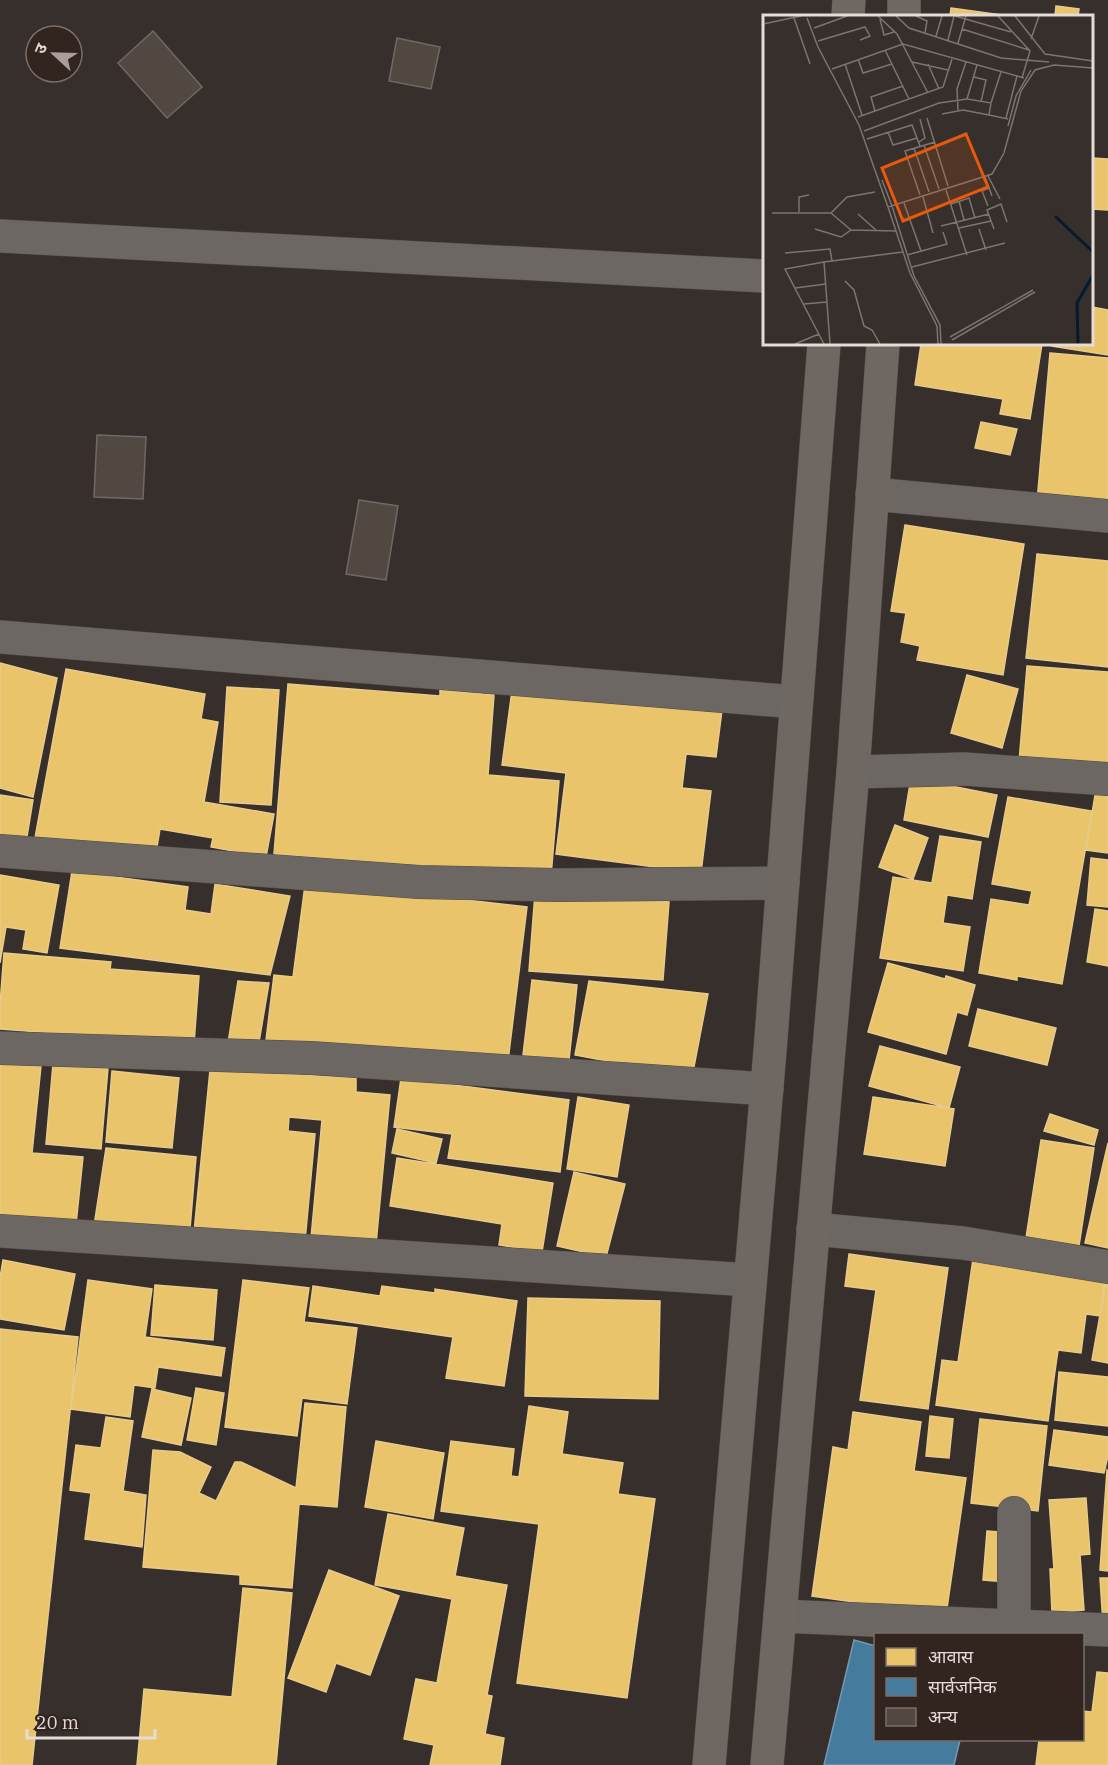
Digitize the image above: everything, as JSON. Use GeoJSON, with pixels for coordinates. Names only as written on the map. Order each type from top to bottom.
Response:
{"type":"FeatureCollection","features":[{"type":"Feature","properties":{"kind":"main road"},"geometry":{"type":"LineString","coordinates":[[848,15],[849,0]]}},
{"type":"Feature","properties":{"kind":"main road"},"geometry":{"type":"LineString","coordinates":[[709,1765],[767,1089],[824,345]]}},
{"type":"Feature","properties":{"kind":"main road"},"geometry":{"type":"LineString","coordinates":[[767,1765],[853,772],[883,345]]}},
{"type":"Feature","properties":{"kind":"street"},"geometry":{"type":"LineString","coordinates":[[0,236],[763,276]]}},
{"type":"Feature","properties":{"kind":"street"},"geometry":{"type":"LineString","coordinates":[[872,494],[1108,516]]}},
{"type":"Feature","properties":{"kind":"street"},"geometry":{"type":"LineString","coordinates":[[0,637],[796,702]]}},
{"type":"Feature","properties":{"kind":"street"},"geometry":{"type":"LineString","coordinates":[[853,772],[964,770],[1108,779]]}},
{"type":"Feature","properties":{"kind":"street"},"geometry":{"type":"LineString","coordinates":[[0,851],[419,882],[556,885],[783,883]]}},
{"type":"Feature","properties":{"kind":"street"},"geometry":{"type":"LineString","coordinates":[[0,1048],[311,1058],[767,1089]]}},
{"type":"Feature","properties":{"kind":"street"},"geometry":{"type":"LineString","coordinates":[[813,1229],[963,1243],[1108,1267]]}},
{"type":"Feature","properties":{"kind":"street"},"geometry":{"type":"LineString","coordinates":[[0,1231],[750,1280]]}},
{"type":"Feature","properties":{"kind":"street"},"geometry":{"type":"LineString","coordinates":[[1014,1513],[1014,1626]]}},
{"type":"Feature","properties":{"kind":"street"},"geometry":{"type":"LineString","coordinates":[[780,1616],[1108,1630]]}},
{"type":"Feature","properties":{"kind":"building: आवास"},"geometry":{"type":"Polygon","coordinates":[[[1056,6],[1079,9],[1078,15],[1055,15],[1056,6]]]}},
{"type":"Feature","properties":{"kind":"building: आवास"},"geometry":{"type":"Polygon","coordinates":[[[951,8],[1002,15],[950,15],[951,8]]]}},
{"type":"Feature","properties":{"kind":"building: आवास"},"geometry":{"type":"Polygon","coordinates":[[[1093,158],[1108,159],[1108,210],[1093,209],[1093,158]]]}},
{"type":"Feature","properties":{"kind":"building: आवास"},"geometry":{"type":"Polygon","coordinates":[[[1093,307],[1108,310],[1108,355],[1052,346],[1093,345],[1093,307]]]}},
{"type":"Feature","properties":{"kind":"building: आवास"},"geometry":{"type":"Polygon","coordinates":[[[921,345],[1042,345],[1030,419],[1000,414],[1003,399],[915,385],[921,345]]]}},
{"type":"Feature","properties":{"kind":"building: आवास"},"geometry":{"type":"Polygon","coordinates":[[[1050,353],[1108,358],[1108,508],[1037,502],[1050,353]]]}},
{"type":"Feature","properties":{"kind":"building: आवास"},"geometry":{"type":"Polygon","coordinates":[[[981,422],[1017,429],[1010,455],[975,448],[981,422]]]}},
{"type":"Feature","properties":{"kind":"building: आवास"},"geometry":{"type":"Polygon","coordinates":[[[905,525],[1024,544],[1003,675],[917,660],[920,646],[901,642],[906,613],[891,611],[905,525]]]}},
{"type":"Feature","properties":{"kind":"building: आवास"},"geometry":{"type":"Polygon","coordinates":[[[1037,554],[1108,561],[1108,667],[1026,658],[1037,554]]]}},
{"type":"Feature","properties":{"kind":"building: आवास"},"geometry":{"type":"Polygon","coordinates":[[[0,663],[57,678],[33,797],[0,788],[0,663]]]}},
{"type":"Feature","properties":{"kind":"building: आवास"},"geometry":{"type":"Polygon","coordinates":[[[1027,666],[1108,672],[1108,768],[1019,762],[1027,666]]]}},
{"type":"Feature","properties":{"kind":"building: आवास"},"geometry":{"type":"Polygon","coordinates":[[[66,669],[205,694],[201,719],[218,722],[204,802],[274,814],[266,857],[211,847],[213,838],[160,829],[155,859],[35,838],[66,669]]]}},
{"type":"Feature","properties":{"kind":"building: आवास"},"geometry":{"type":"Polygon","coordinates":[[[967,675],[1018,689],[1002,748],[951,733],[967,675]]]}},
{"type":"Feature","properties":{"kind":"building: आवास"},"geometry":{"type":"Polygon","coordinates":[[[513,683],[722,710],[716,757],[686,754],[682,788],[711,791],[701,873],[556,854],[566,773],[502,765],[513,683]]]}},
{"type":"Feature","properties":{"kind":"building: आवास"},"geometry":{"type":"Polygon","coordinates":[[[288,684],[440,696],[440,690],[494,695],[488,775],[559,781],[551,876],[274,854],[288,684]]]}},
{"type":"Feature","properties":{"kind":"building: आवास"},"geometry":{"type":"Polygon","coordinates":[[[227,687],[279,690],[271,805],[220,802],[227,687]]]}},
{"type":"Feature","properties":{"kind":"building: आवास"},"geometry":{"type":"Polygon","coordinates":[[[911,778],[997,795],[988,837],[904,820],[911,778]]]}},
{"type":"Feature","properties":{"kind":"building: आवास"},"geometry":{"type":"Polygon","coordinates":[[[1096,789],[1108,791],[1108,853],[1086,850],[1096,789]]]}},
{"type":"Feature","properties":{"kind":"building: आवास"},"geometry":{"type":"Polygon","coordinates":[[[0,795],[33,800],[26,843],[0,839],[0,795]]]}},
{"type":"Feature","properties":{"kind":"building: आवास"},"geometry":{"type":"Polygon","coordinates":[[[1008,797],[1092,811],[1062,984],[1017,976],[1017,980],[979,973],[991,899],[1029,905],[1032,891],[992,884],[1008,797]]]}},
{"type":"Feature","properties":{"kind":"building: आवास"},"geometry":{"type":"Polygon","coordinates":[[[895,825],[928,838],[913,879],[879,867],[895,825]]]}},
{"type":"Feature","properties":{"kind":"building: आवास"},"geometry":{"type":"Polygon","coordinates":[[[940,836],[981,842],[972,899],[947,895],[943,923],[970,927],[963,971],[880,958],[893,877],[932,883],[940,836]]]}},
{"type":"Feature","properties":{"kind":"building: आवास"},"geometry":{"type":"Polygon","coordinates":[[[1091,858],[1108,860],[1108,907],[1087,905],[1091,858]]]}},
{"type":"Feature","properties":{"kind":"building: आवास"},"geometry":{"type":"Polygon","coordinates":[[[72,871],[188,887],[185,910],[211,914],[215,884],[290,896],[270,975],[60,948],[72,871]]]}},
{"type":"Feature","properties":{"kind":"building: आवास"},"geometry":{"type":"Polygon","coordinates":[[[0,875],[59,885],[47,953],[23,949],[26,930],[6,927],[0,963],[0,875]]]}},
{"type":"Feature","properties":{"kind":"building: आवास"},"geometry":{"type":"Polygon","coordinates":[[[305,885],[361,888],[527,907],[507,1069],[266,1040],[274,975],[293,977],[305,885]]]}},
{"type":"Feature","properties":{"kind":"building: आवास"},"geometry":{"type":"Polygon","coordinates":[[[535,893],[669,902],[663,980],[529,971],[535,893]]]}},
{"type":"Feature","properties":{"kind":"building: आवास"},"geometry":{"type":"Polygon","coordinates":[[[1095,909],[1108,911],[1108,966],[1087,962],[1095,909]]]}},
{"type":"Feature","properties":{"kind":"building: आवास"},"geometry":{"type":"Polygon","coordinates":[[[4,953],[111,962],[110,969],[199,976],[194,1044],[0,1029],[4,953]]]}},
{"type":"Feature","properties":{"kind":"building: आवास"},"geometry":{"type":"Polygon","coordinates":[[[888,963],[975,985],[967,1015],[957,1012],[946,1054],[868,1032],[888,963]]]}},
{"type":"Feature","properties":{"kind":"building: आवास"},"geometry":{"type":"Polygon","coordinates":[[[532,980],[577,985],[569,1060],[523,1055],[532,980]]]}},
{"type":"Feature","properties":{"kind":"building: आवास"},"geometry":{"type":"Polygon","coordinates":[[[238,981],[269,983],[258,1048],[228,1043],[238,981]]]}},
{"type":"Feature","properties":{"kind":"building: आवास"},"geometry":{"type":"Polygon","coordinates":[[[589,981],[708,994],[692,1077],[575,1055],[589,981]]]}},
{"type":"Feature","properties":{"kind":"building: आवास"},"geometry":{"type":"Polygon","coordinates":[[[978,1009],[1056,1028],[1047,1065],[969,1046],[978,1009]]]}},
{"type":"Feature","properties":{"kind":"building: आवास"},"geometry":{"type":"Polygon","coordinates":[[[880,1046],[960,1067],[949,1108],[869,1086],[880,1046]]]}},
{"type":"Feature","properties":{"kind":"building: आवास"},"geometry":{"type":"Polygon","coordinates":[[[0,1062],[41,1066],[32,1153],[83,1157],[75,1234],[0,1227],[0,1062]]]}},
{"type":"Feature","properties":{"kind":"building: आवास"},"geometry":{"type":"Polygon","coordinates":[[[53,1064],[108,1068],[101,1149],[46,1144],[53,1064]]]}},
{"type":"Feature","properties":{"kind":"building: आवास"},"geometry":{"type":"Polygon","coordinates":[[[210,1070],[356,1078],[356,1092],[390,1095],[376,1244],[311,1238],[322,1120],[289,1117],[288,1131],[315,1134],[305,1241],[194,1232],[210,1070]]]}},
{"type":"Feature","properties":{"kind":"building: आवास"},"geometry":{"type":"Polygon","coordinates":[[[112,1071],[179,1078],[172,1148],[106,1142],[112,1071]]]}},
{"type":"Feature","properties":{"kind":"building: आवास"},"geometry":{"type":"Polygon","coordinates":[[[401,1078],[569,1100],[560,1172],[448,1158],[452,1134],[394,1127],[401,1078]]]}},
{"type":"Feature","properties":{"kind":"building: आवास"},"geometry":{"type":"Polygon","coordinates":[[[578,1097],[629,1105],[617,1177],[567,1169],[578,1097]]]}},
{"type":"Feature","properties":{"kind":"building: आवास"},"geometry":{"type":"Polygon","coordinates":[[[873,1097],[954,1109],[945,1166],[864,1154],[873,1097]]]}},
{"type":"Feature","properties":{"kind":"building: आवास"},"geometry":{"type":"Polygon","coordinates":[[[1050,1114],[1098,1130],[1094,1145],[1044,1131],[1050,1114]]]}},
{"type":"Feature","properties":{"kind":"building: आवास"},"geometry":{"type":"Polygon","coordinates":[[[397,1129],[442,1139],[436,1163],[392,1153],[397,1129]]]}},
{"type":"Feature","properties":{"kind":"building: आवास"},"geometry":{"type":"Polygon","coordinates":[[[1041,1140],[1094,1148],[1079,1246],[1026,1238],[1041,1140]]]}},
{"type":"Feature","properties":{"kind":"building: आवास"},"geometry":{"type":"Polygon","coordinates":[[[1108,1143],[1108,1248],[1085,1243],[1108,1143]]]}},
{"type":"Feature","properties":{"kind":"building: आवास"},"geometry":{"type":"Polygon","coordinates":[[[106,1148],[196,1157],[189,1241],[94,1226],[106,1148]]]}},
{"type":"Feature","properties":{"kind":"building: आवास"},"geometry":{"type":"Polygon","coordinates":[[[397,1158],[553,1183],[542,1252],[499,1245],[502,1224],[390,1206],[397,1158]]]}},
{"type":"Feature","properties":{"kind":"building: आवास"},"geometry":{"type":"Polygon","coordinates":[[[574,1172],[625,1184],[606,1257],[557,1246],[574,1172]]]}},
{"type":"Feature","properties":{"kind":"building: आवास"},"geometry":{"type":"Polygon","coordinates":[[[849,1254],[948,1268],[928,1409],[860,1400],[876,1290],[845,1286],[849,1254]]]}},
{"type":"Feature","properties":{"kind":"building: आवास"},"geometry":{"type":"Polygon","coordinates":[[[973,1259],[1105,1278],[1100,1316],[1086,1314],[1081,1353],[1058,1350],[1048,1421],[936,1405],[942,1360],[958,1362],[973,1259]]]}},
{"type":"Feature","properties":{"kind":"building: आवास"},"geometry":{"type":"Polygon","coordinates":[[[3,1260],[75,1274],[64,1330],[0,1319],[0,1278],[3,1260]]]}},
{"type":"Feature","properties":{"kind":"building: आवास"},"geometry":{"type":"Polygon","coordinates":[[[88,1280],[152,1289],[145,1337],[225,1348],[221,1376],[158,1367],[155,1388],[134,1385],[130,1417],[71,1409],[88,1280]]]}},
{"type":"Feature","properties":{"kind":"building: आवास"},"geometry":{"type":"Polygon","coordinates":[[[243,1280],[309,1288],[304,1322],[357,1328],[347,1404],[302,1398],[297,1436],[225,1427],[243,1280]]]}},
{"type":"Feature","properties":{"kind":"building: आवास"},"geometry":{"type":"Polygon","coordinates":[[[1106,1281],[1108,1282],[1108,1363],[1092,1360],[1106,1281]]]}},
{"type":"Feature","properties":{"kind":"building: आवास"},"geometry":{"type":"Polygon","coordinates":[[[155,1285],[217,1290],[213,1340],[151,1335],[155,1285]]]}},
{"type":"Feature","properties":{"kind":"building: आवास"},"geometry":{"type":"Polygon","coordinates":[[[313,1286],[380,1296],[382,1286],[435,1293],[435,1289],[517,1301],[504,1386],[446,1378],[453,1337],[309,1316],[313,1286]]]}},
{"type":"Feature","properties":{"kind":"building: आवास"},"geometry":{"type":"Polygon","coordinates":[[[528,1298],[660,1301],[658,1399],[525,1396],[528,1298]]]}},
{"type":"Feature","properties":{"kind":"building: आवास"},"geometry":{"type":"Polygon","coordinates":[[[0,1329],[78,1337],[32,1765],[0,1765],[0,1329]]]}},
{"type":"Feature","properties":{"kind":"building: आवास"},"geometry":{"type":"Polygon","coordinates":[[[1059,1372],[1108,1377],[1108,1426],[1055,1420],[1059,1372]]]}},
{"type":"Feature","properties":{"kind":"building: आवास"},"geometry":{"type":"Polygon","coordinates":[[[196,1388],[224,1393],[216,1445],[187,1440],[196,1388]]]}},
{"type":"Feature","properties":{"kind":"building: आवास"},"geometry":{"type":"Polygon","coordinates":[[[152,1389],[191,1398],[181,1445],[142,1437],[152,1389]]]}},
{"type":"Feature","properties":{"kind":"building: आवास"},"geometry":{"type":"Polygon","coordinates":[[[305,1403],[346,1407],[337,1507],[299,1504],[292,1588],[240,1584],[240,1575],[143,1567],[153,1450],[180,1452],[211,1467],[199,1493],[216,1501],[235,1462],[241,1462],[296,1488],[305,1403]]]}},
{"type":"Feature","properties":{"kind":"building: आवास"},"geometry":{"type":"Polygon","coordinates":[[[529,1406],[568,1412],[562,1454],[623,1463],[618,1494],[655,1499],[627,1698],[517,1683],[539,1524],[441,1511],[451,1441],[514,1449],[511,1476],[519,1477],[529,1406]]]}},
{"type":"Feature","properties":{"kind":"building: आवास"},"geometry":{"type":"Polygon","coordinates":[[[853,1412],[921,1422],[914,1471],[966,1478],[946,1615],[812,1596],[833,1447],[848,1450],[853,1412]]]}},
{"type":"Feature","properties":{"kind":"building: आवास"},"geometry":{"type":"Polygon","coordinates":[[[930,1416],[953,1419],[949,1458],[926,1456],[930,1416]]]}},
{"type":"Feature","properties":{"kind":"building: आवास"},"geometry":{"type":"Polygon","coordinates":[[[106,1417],[133,1421],[123,1491],[146,1495],[142,1547],[85,1539],[91,1493],[70,1490],[76,1445],[101,1448],[106,1417]]]}},
{"type":"Feature","properties":{"kind":"building: आवास"},"geometry":{"type":"Polygon","coordinates":[[[980,1419],[1047,1426],[1038,1511],[971,1503],[980,1419]]]}},
{"type":"Feature","properties":{"kind":"building: आवास"},"geometry":{"type":"Polygon","coordinates":[[[1054,1430],[1108,1437],[1108,1456],[1104,1473],[1049,1465],[1054,1430]]]}},
{"type":"Feature","properties":{"kind":"building: आवास"},"geometry":{"type":"Polygon","coordinates":[[[376,1441],[444,1453],[433,1519],[365,1507],[376,1441]]]}},
{"type":"Feature","properties":{"kind":"building: आवास"},"geometry":{"type":"Polygon","coordinates":[[[1108,1471],[1108,1571],[1100,1570],[1108,1471]]]}},
{"type":"Feature","properties":{"kind":"building: आवास"},"geometry":{"type":"Polygon","coordinates":[[[1086,1498],[1090,1554],[1080,1555],[1084,1610],[1052,1613],[1050,1569],[1054,1569],[1049,1500],[1086,1498]]]}},
{"type":"Feature","properties":{"kind":"building: आवास"},"geometry":{"type":"Polygon","coordinates":[[[388,1514],[464,1528],[455,1576],[507,1585],[487,1695],[492,1696],[485,1734],[504,1738],[500,1765],[430,1765],[434,1745],[404,1739],[416,1679],[437,1683],[452,1599],[375,1585],[388,1514]]]}},
{"type":"Feature","properties":{"kind":"building: आवास"},"geometry":{"type":"Polygon","coordinates":[[[987,1531],[1011,1533],[1007,1582],[983,1580],[987,1531]]]}},
{"type":"Feature","properties":{"kind":"building: आवास"},"geometry":{"type":"Polygon","coordinates":[[[329,1570],[399,1596],[370,1675],[336,1663],[326,1692],[288,1678],[329,1570]]]}},
{"type":"Feature","properties":{"kind":"building: आवास"},"geometry":{"type":"Polygon","coordinates":[[[1100,1578],[1108,1578],[1108,1624],[1103,1624],[1100,1578]]]}},
{"type":"Feature","properties":{"kind":"building: आवास"},"geometry":{"type":"Polygon","coordinates":[[[243,1588],[292,1593],[276,1765],[137,1765],[144,1689],[232,1697],[243,1588]]]}},
{"type":"Feature","properties":{"kind":"building: आवास"},"geometry":{"type":"Polygon","coordinates":[[[1097,1672],[1108,1673],[1108,1765],[1036,1765],[1039,1741],[1084,1741],[1084,1711],[1092,1712],[1097,1672]]]}},
{"type":"Feature","properties":{"kind":"building: सार्वजनिक"},"geometry":{"type":"Polygon","coordinates":[[[854,1640],[874,1645],[874,1741],[960,1741],[954,1765],[824,1765],[854,1640]]]}},
{"type":"Feature","properties":{"kind":"building: अन्य"},"geometry":{"type":"Polygon","coordinates":[[[153,31],[202,87],[167,118],[118,63],[153,31]]]}},
{"type":"Feature","properties":{"kind":"building: अन्य"},"geometry":{"type":"Polygon","coordinates":[[[397,38],[440,47],[431,89],[389,81],[397,38]]]}},
{"type":"Feature","properties":{"kind":"building: अन्य"},"geometry":{"type":"Polygon","coordinates":[[[97,435],[146,437],[143,499],[94,497],[97,435]]]}},
{"type":"Feature","properties":{"kind":"building: अन्य"},"geometry":{"type":"Polygon","coordinates":[[[359,500],[398,506],[386,580],[346,574],[359,500]]]}}]}
